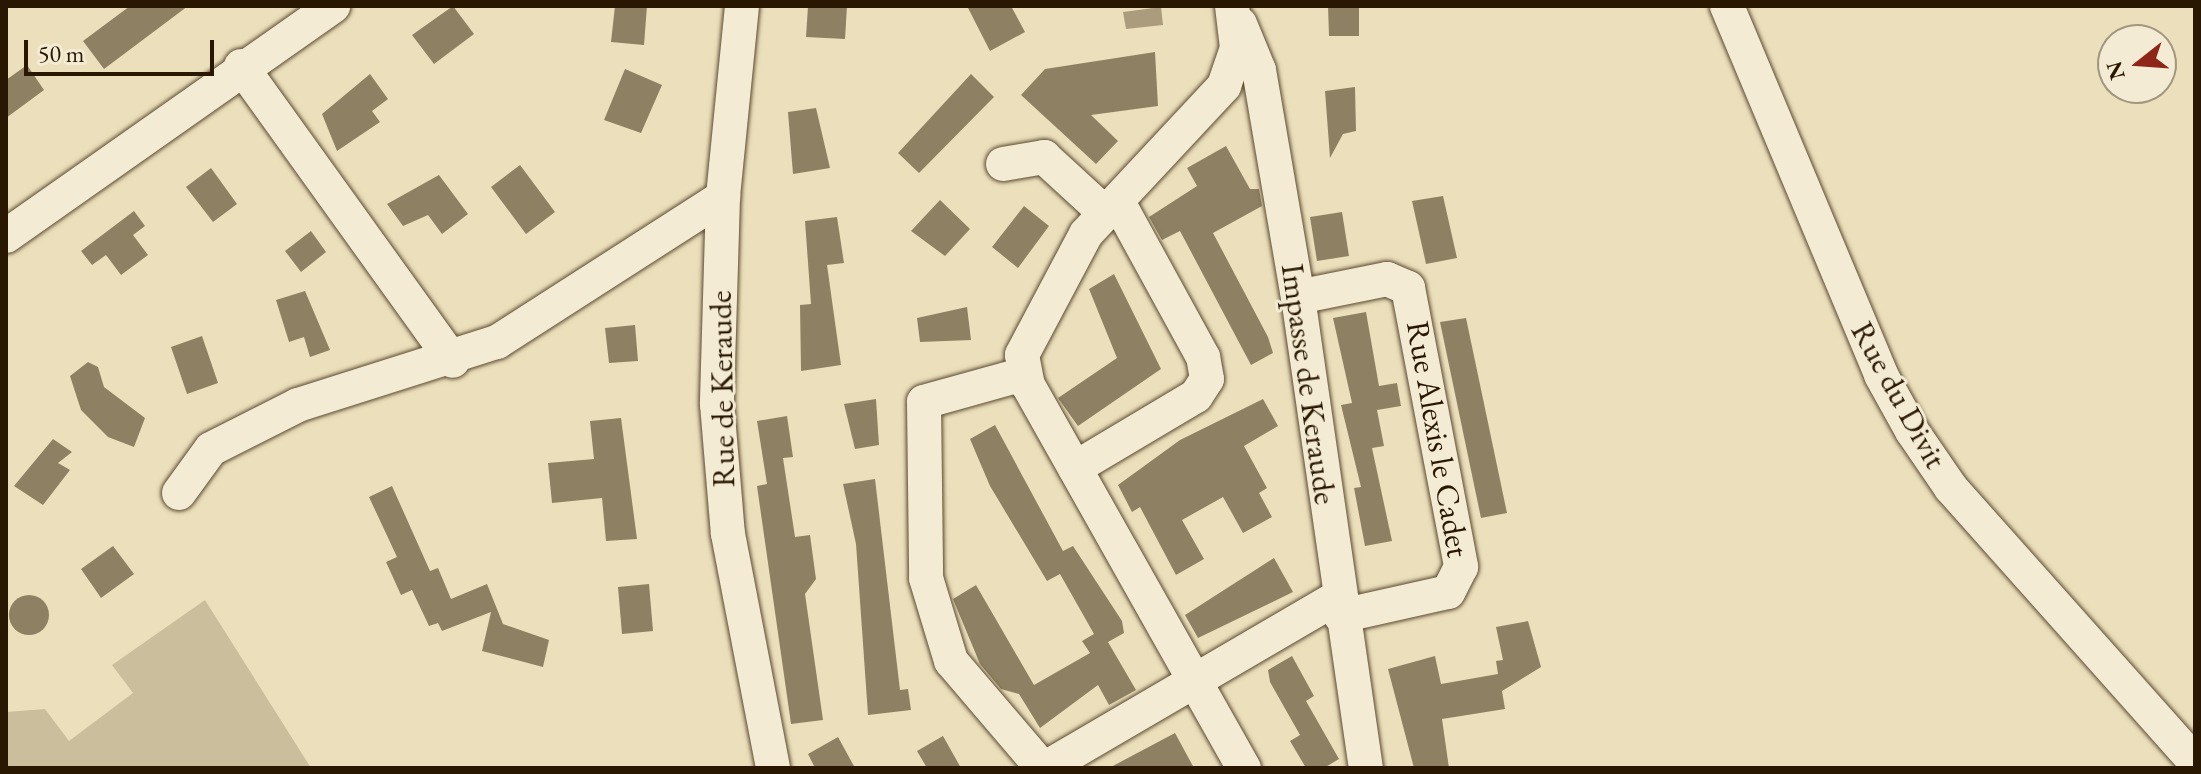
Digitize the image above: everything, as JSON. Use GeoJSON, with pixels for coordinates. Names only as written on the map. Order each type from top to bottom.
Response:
{"type":"FeatureCollection","features":[{"type":"Feature","properties":{"kind":"street"},"geometry":{"type":"LineString","coordinates":[[6,236],[241,66],[333,6]]}},
{"type":"Feature","properties":{"kind":"street","name":"Rue de Keraude"},"geometry":{"type":"LineString","coordinates":[[742,6],[723,197],[717,404],[728,534],[773,768]]}},
{"type":"Feature","properties":{"kind":"street"},"geometry":{"type":"LineString","coordinates":[[1232,6],[1237,48],[1224,86],[1086,234],[1027,334],[1024,374],[1244,768]]}},
{"type":"Feature","properties":{"kind":"street","name":"Impasse de Keraude"},"geometry":{"type":"LineString","coordinates":[[1232,6],[1259,70],[1298,297],[1339,606],[1366,768]]}},
{"type":"Feature","properties":{"kind":"street","name":"Rue du Divit"},"geometry":{"type":"LineString","coordinates":[[1727,6],[1881,375],[1912,431],[1951,488],[2195,762]]}},
{"type":"Feature","properties":{"kind":"street"},"geometry":{"type":"LineString","coordinates":[[241,66],[453,361]]}},
{"type":"Feature","properties":{"kind":"street"},"geometry":{"type":"LineString","coordinates":[[1003,164],[1044,157],[1112,208],[1203,357],[1207,379],[1196,396],[1075,468]]}},
{"type":"Feature","properties":{"kind":"street"},"geometry":{"type":"LineString","coordinates":[[179,493],[211,449],[298,405],[453,361],[497,342],[723,197]]}},
{"type":"Feature","properties":{"kind":"street","name":"Rue Alexis le Cadet"},"geometry":{"type":"LineString","coordinates":[[1298,297],[1387,279],[1408,288],[1461,567],[1448,592],[1339,606]]}},
{"type":"Feature","properties":{"kind":"street"},"geometry":{"type":"LineString","coordinates":[[1024,374],[936,393],[921,408],[926,578],[945,652],[1015,742],[1049,766],[1195,682],[1339,606]]}},
{"type":"Feature","properties":{"kind":"shaded area"},"geometry":{"type":"Polygon","coordinates":[[[1161,7],[1163,25],[1126,29],[1123,12],[1161,7]]]}},
{"type":"Feature","properties":{"kind":"shaded area"},"geometry":{"type":"Polygon","coordinates":[[[205,600],[311,768],[6,768],[6,712],[45,709],[69,741],[133,693],[112,665],[205,600]]]}},
{"type":"Feature","properties":{"kind":"building"},"geometry":{"type":"Polygon","coordinates":[[[130,6],[188,6],[104,69],[83,41],[130,6]]]}},
{"type":"Feature","properties":{"kind":"building"},"geometry":{"type":"Polygon","coordinates":[[[453,6],[474,34],[434,64],[412,35],[453,6]]]}},
{"type":"Feature","properties":{"kind":"building"},"geometry":{"type":"Polygon","coordinates":[[[615,6],[647,6],[644,45],[611,42],[615,6]]]}},
{"type":"Feature","properties":{"kind":"building"},"geometry":{"type":"Polygon","coordinates":[[[808,6],[847,6],[845,39],[806,37],[808,6]]]}},
{"type":"Feature","properties":{"kind":"building"},"geometry":{"type":"Polygon","coordinates":[[[967,6],[1011,6],[1025,32],[990,51],[967,6]]]}},
{"type":"Feature","properties":{"kind":"building"},"geometry":{"type":"Polygon","coordinates":[[[1328,6],[1359,6],[1359,36],[1329,36],[1328,6]]]}},
{"type":"Feature","properties":{"kind":"building"},"geometry":{"type":"Polygon","coordinates":[[[1155,52],[1158,106],[1091,115],[1118,141],[1096,164],[1021,95],[1045,69],[1155,52]]]}},
{"type":"Feature","properties":{"kind":"building"},"geometry":{"type":"Polygon","coordinates":[[[27,65],[44,90],[6,118],[6,80],[27,65]]]}},
{"type":"Feature","properties":{"kind":"building"},"geometry":{"type":"Polygon","coordinates":[[[625,69],[662,85],[641,133],[604,120],[625,69]]]}},
{"type":"Feature","properties":{"kind":"building"},"geometry":{"type":"Polygon","coordinates":[[[370,74],[388,99],[372,111],[380,122],[337,151],[322,114],[370,74]]]}},
{"type":"Feature","properties":{"kind":"building"},"geometry":{"type":"Polygon","coordinates":[[[971,74],[994,97],[919,173],[898,153],[971,74]]]}},
{"type":"Feature","properties":{"kind":"building"},"geometry":{"type":"Polygon","coordinates":[[[1355,87],[1356,131],[1343,134],[1330,158],[1325,91],[1355,87]]]}},
{"type":"Feature","properties":{"kind":"building"},"geometry":{"type":"Polygon","coordinates":[[[816,108],[830,168],[793,174],[788,112],[816,108]]]}},
{"type":"Feature","properties":{"kind":"building"},"geometry":{"type":"Polygon","coordinates":[[[1226,146],[1250,189],[1259,189],[1262,206],[1213,233],[1268,337],[1273,353],[1251,365],[1180,231],[1162,240],[1149,217],[1197,186],[1187,168],[1226,146]]]}},
{"type":"Feature","properties":{"kind":"building"},"geometry":{"type":"Polygon","coordinates":[[[520,165],[555,212],[526,234],[491,187],[520,165]]]}},
{"type":"Feature","properties":{"kind":"building"},"geometry":{"type":"Polygon","coordinates":[[[211,168],[237,204],[213,222],[186,187],[211,168]]]}},
{"type":"Feature","properties":{"kind":"building"},"geometry":{"type":"Polygon","coordinates":[[[439,175],[468,214],[442,234],[428,215],[403,226],[387,204],[439,175]]]}},
{"type":"Feature","properties":{"kind":"building"},"geometry":{"type":"Polygon","coordinates":[[[1443,196],[1457,258],[1426,264],[1412,201],[1443,196]]]}},
{"type":"Feature","properties":{"kind":"building"},"geometry":{"type":"Polygon","coordinates":[[[940,200],[970,229],[945,256],[911,231],[940,200]]]}},
{"type":"Feature","properties":{"kind":"building"},"geometry":{"type":"Polygon","coordinates":[[[1024,206],[1049,226],[1018,268],[992,247],[1024,206]]]}},
{"type":"Feature","properties":{"kind":"building"},"geometry":{"type":"Polygon","coordinates":[[[134,211],[145,226],[133,235],[148,255],[121,275],[106,255],[92,265],[81,251],[134,211]]]}},
{"type":"Feature","properties":{"kind":"building"},"geometry":{"type":"Polygon","coordinates":[[[1342,212],[1349,256],[1317,261],[1310,217],[1342,212]]]}},
{"type":"Feature","properties":{"kind":"building"},"geometry":{"type":"Polygon","coordinates":[[[837,217],[844,263],[827,265],[841,365],[801,371],[800,305],[811,304],[805,221],[837,217]]]}},
{"type":"Feature","properties":{"kind":"building"},"geometry":{"type":"Polygon","coordinates":[[[311,231],[326,252],[301,272],[285,251],[311,231]]]}},
{"type":"Feature","properties":{"kind":"building"},"geometry":{"type":"Polygon","coordinates":[[[1114,274],[1161,369],[1078,426],[1058,398],[1117,358],[1089,289],[1114,274]]]}},
{"type":"Feature","properties":{"kind":"building"},"geometry":{"type":"Polygon","coordinates":[[[305,291],[330,350],[310,357],[304,337],[289,342],[276,300],[305,291]]]}},
{"type":"Feature","properties":{"kind":"building"},"geometry":{"type":"Polygon","coordinates":[[[967,307],[971,340],[920,342],[917,318],[967,307]]]}},
{"type":"Feature","properties":{"kind":"building"},"geometry":{"type":"Polygon","coordinates":[[[1366,312],[1379,386],[1397,383],[1401,406],[1377,410],[1384,446],[1372,448],[1392,541],[1365,546],[1354,488],[1361,487],[1341,405],[1352,403],[1333,318],[1366,312]]]}},
{"type":"Feature","properties":{"kind":"building"},"geometry":{"type":"Polygon","coordinates":[[[1466,318],[1507,513],[1481,518],[1440,322],[1466,318]]]}},
{"type":"Feature","properties":{"kind":"building"},"geometry":{"type":"Polygon","coordinates":[[[635,325],[638,361],[609,363],[605,328],[635,325]]]}},
{"type":"Feature","properties":{"kind":"building"},"geometry":{"type":"Polygon","coordinates":[[[202,336],[218,383],[187,394],[171,347],[202,336]]]}},
{"type":"Feature","properties":{"kind":"building"},"geometry":{"type":"Polygon","coordinates":[[[88,362],[98,367],[104,387],[145,418],[134,447],[108,437],[81,410],[70,376],[88,362]]]}},
{"type":"Feature","properties":{"kind":"building"},"geometry":{"type":"Polygon","coordinates":[[[876,399],[879,445],[855,449],[844,404],[876,399]]]}},
{"type":"Feature","properties":{"kind":"building"},"geometry":{"type":"Polygon","coordinates":[[[1263,399],[1278,426],[1244,446],[1267,488],[1259,493],[1272,517],[1243,533],[1223,497],[1182,520],[1204,559],[1176,575],[1140,507],[1132,512],[1118,485],[1180,440],[1263,399]]]}},
{"type":"Feature","properties":{"kind":"building"},"geometry":{"type":"Polygon","coordinates":[[[787,416],[793,457],[783,458],[795,537],[810,535],[816,579],[805,594],[823,720],[791,724],[757,486],[767,484],[757,421],[787,416]]]}},
{"type":"Feature","properties":{"kind":"building"},"geometry":{"type":"Polygon","coordinates":[[[621,418],[637,539],[606,541],[602,498],[552,503],[548,463],[594,459],[590,421],[621,418]]]}},
{"type":"Feature","properties":{"kind":"building"},"geometry":{"type":"Polygon","coordinates":[[[995,425],[1063,551],[1073,546],[1122,621],[1124,633],[1108,642],[1136,690],[1109,705],[1098,685],[1040,728],[1019,694],[1001,689],[980,664],[953,599],[976,585],[1034,685],[1090,653],[1082,641],[1094,634],[1060,574],[1047,581],[990,486],[970,439],[995,425]]]}},
{"type":"Feature","properties":{"kind":"building"},"geometry":{"type":"Polygon","coordinates":[[[53,439],[72,452],[58,463],[70,470],[43,505],[14,486],[53,439]]]}},
{"type":"Feature","properties":{"kind":"building"},"geometry":{"type":"Polygon","coordinates":[[[875,479],[900,690],[908,689],[911,710],[868,715],[856,544],[843,484],[875,479]]]}},
{"type":"Feature","properties":{"kind":"building"},"geometry":{"type":"Polygon","coordinates":[[[392,486],[430,571],[438,568],[451,599],[487,584],[503,624],[549,640],[543,667],[482,651],[491,612],[442,631],[438,623],[429,626],[412,590],[401,595],[386,562],[397,557],[369,497],[392,486]]]}},
{"type":"Feature","properties":{"kind":"building"},"geometry":{"type":"Polygon","coordinates":[[[113,546],[134,574],[101,598],[81,569],[113,546]]]}},
{"type":"Feature","properties":{"kind":"building"},"geometry":{"type":"Polygon","coordinates":[[[1274,558],[1293,592],[1198,638],[1185,615],[1274,558]]]}},
{"type":"Feature","properties":{"kind":"building"},"geometry":{"type":"Polygon","coordinates":[[[649,584],[653,631],[622,634],[618,587],[649,584]]]}},
{"type":"Feature","properties":{"kind":"building"},"geometry":{"type":"Polygon","coordinates":[[[29,595],[43,601],[49,615],[43,629],[29,635],[15,629],[9,615],[15,601],[29,595]]]}},
{"type":"Feature","properties":{"kind":"building"},"geometry":{"type":"Polygon","coordinates":[[[1528,621],[1541,667],[1502,691],[1505,709],[1442,719],[1449,768],[1414,768],[1388,669],[1435,656],[1441,684],[1498,674],[1496,661],[1503,660],[1496,627],[1528,621]]]}},
{"type":"Feature","properties":{"kind":"building"},"geometry":{"type":"Polygon","coordinates":[[[1292,656],[1314,696],[1306,701],[1339,759],[1324,768],[1306,768],[1290,741],[1300,735],[1270,682],[1268,670],[1292,656]]]}},
{"type":"Feature","properties":{"kind":"building"},"geometry":{"type":"Polygon","coordinates":[[[1175,733],[1194,768],[1109,768],[1175,733]]]}},
{"type":"Feature","properties":{"kind":"building"},"geometry":{"type":"Polygon","coordinates":[[[943,736],[961,768],[927,768],[917,751],[943,736]]]}},
{"type":"Feature","properties":{"kind":"building"},"geometry":{"type":"Polygon","coordinates":[[[838,737],[855,768],[815,768],[808,754],[838,737]]]}}]}
